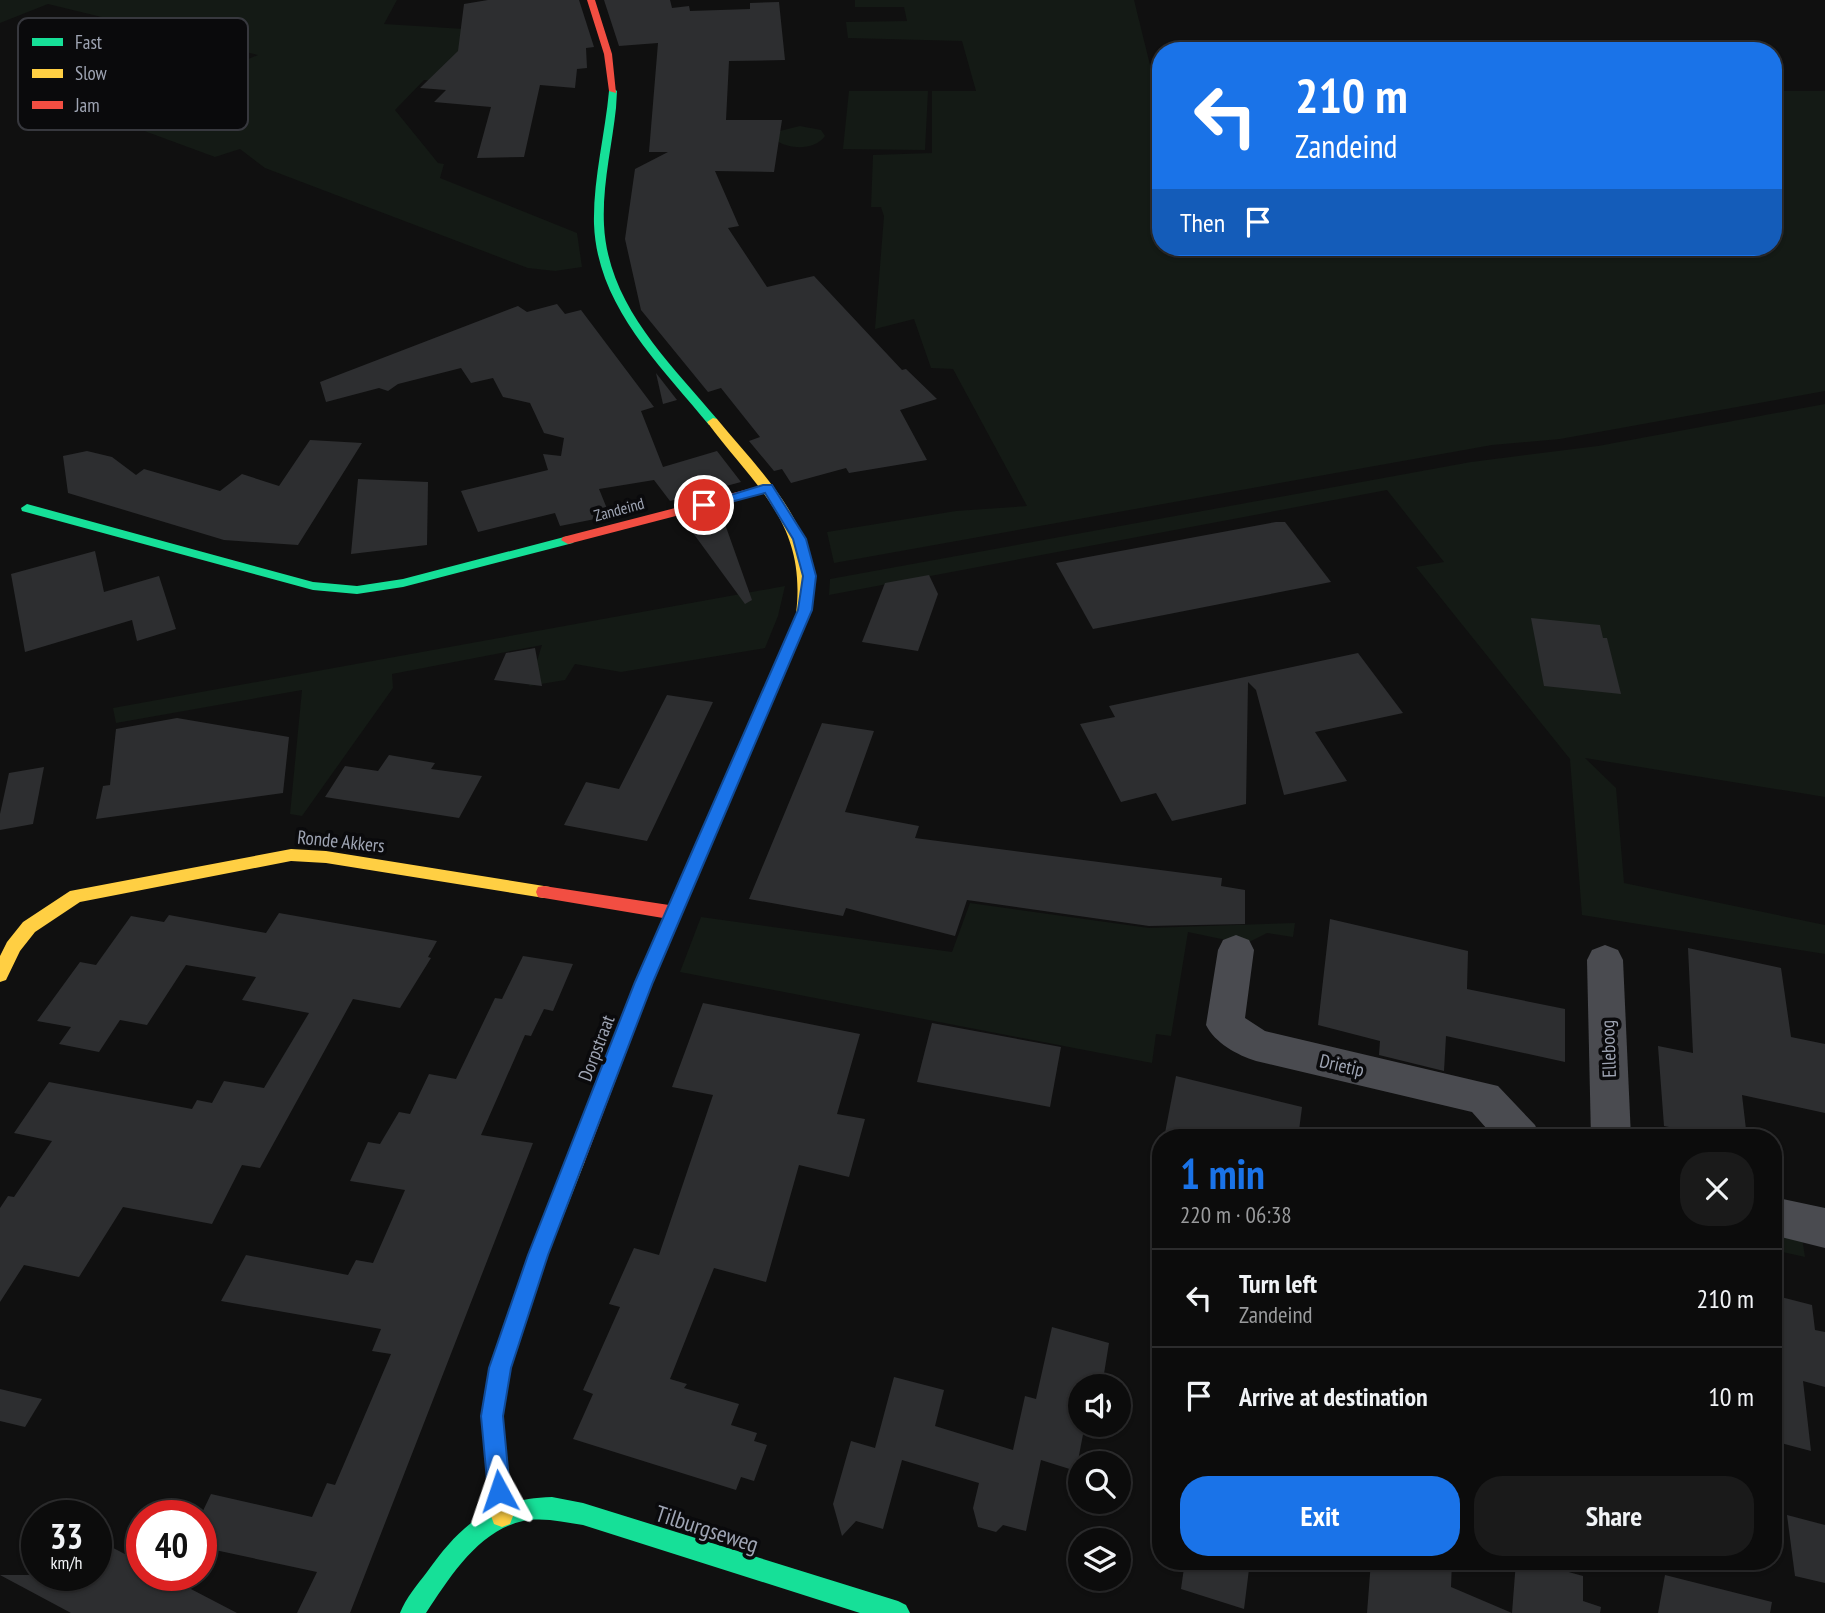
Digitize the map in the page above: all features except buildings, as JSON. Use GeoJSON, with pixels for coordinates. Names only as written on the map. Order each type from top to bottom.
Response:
{"type":"FeatureCollection","features":[{"type":"Feature","properties":{"kind":"street"},"geometry":{"type":"LineString","coordinates":[[591,0],[605,36],[614,89],[597,230],[604,278],[618,303],[768,488]]}},
{"type":"Feature","properties":{"kind":"street","name":"Zandeind"},"geometry":{"type":"LineString","coordinates":[[27,508],[300,583],[357,590],[438,575],[768,488]]}},
{"type":"Feature","properties":{"kind":"street","name":"Dorpstraat"},"geometry":{"type":"LineString","coordinates":[[502,1517],[492,1416],[500,1368],[548,1229],[644,982],[805,610],[810,576],[800,539],[768,488]]}},
{"type":"Feature","properties":{"kind":"street","name":"Ronde Akkers"},"geometry":{"type":"LineString","coordinates":[[2,964],[19,935],[44,912],[76,897],[291,855],[326,857],[675,913]]}},
{"type":"Feature","properties":{"kind":"street","name":"Drietip"},"geometry":{"type":"LineString","coordinates":[[1236,950],[1225,1025],[1256,1045],[1484,1098],[1513,1129]]}},
{"type":"Feature","properties":{"kind":"street","name":"Elleboog"},"geometry":{"type":"LineString","coordinates":[[1605,960],[1611,1129]]}},
{"type":"Feature","properties":{"kind":"street"},"geometry":{"type":"LineString","coordinates":[[1782,1218],[1825,1228]]}},
{"type":"Feature","properties":{"kind":"street","name":"Tilburgseweg"},"geometry":{"type":"LineString","coordinates":[[502,1517],[528,1506],[559,1507],[898,1613]]}},
{"type":"Feature","properties":{"kind":"street"},"geometry":{"type":"LineString","coordinates":[[412,1613],[467,1541],[502,1517]]}},
{"type":"Feature","properties":{"kind":"shaded area"},"geometry":{"type":"Polygon","coordinates":[[[0,0],[397,0],[384,24],[481,30],[435,81],[424,80],[395,110],[438,163],[444,164],[440,178],[577,233],[582,267],[555,271],[528,268],[265,168],[240,149],[215,157],[142,130],[248,130],[248,59],[258,55],[248,53],[248,18],[106,18],[48,4],[0,23],[0,0]]]}},
{"type":"Feature","properties":{"kind":"shaded area"},"geometry":{"type":"Polygon","coordinates":[[[855,0],[1134,0],[1152,73],[1152,256],[1782,256],[1782,91],[1825,91],[1825,391],[1560,439],[1492,445],[834,563],[827,532],[956,511],[1027,506],[953,369],[931,368],[914,319],[875,329],[884,216],[881,207],[871,207],[873,155],[932,153],[932,91],[976,91],[962,41],[848,38],[846,22],[907,21],[904,7],[855,7],[855,0]]]}},
{"type":"Feature","properties":{"kind":"shaded area"},"geometry":{"type":"Polygon","coordinates":[[[849,91],[928,91],[925,150],[843,149],[849,91]]]}},
{"type":"Feature","properties":{"kind":"shaded area"},"geometry":{"type":"Polygon","coordinates":[[[800,126],[821,130],[825,136],[815,144],[802,147],[777,141],[780,131],[800,126]]]}},
{"type":"Feature","properties":{"kind":"shaded area"},"geometry":{"type":"Polygon","coordinates":[[[1825,404],[1825,797],[1585,758],[1616,788],[1624,883],[1825,925],[1825,954],[1582,915],[1570,759],[1416,567],[1444,562],[1387,490],[829,595],[830,579],[1471,462],[1598,446],[1825,404]]]}},
{"type":"Feature","properties":{"kind":"shaded area"},"geometry":{"type":"Polygon","coordinates":[[[785,586],[778,616],[765,648],[621,672],[575,664],[565,680],[529,686],[542,645],[392,674],[393,688],[302,816],[290,814],[302,690],[116,723],[113,708],[785,586]]]}},
{"type":"Feature","properties":{"kind":"shaded area"},"geometry":{"type":"Polygon","coordinates":[[[970,903],[1149,928],[1295,923],[1293,937],[1267,933],[1245,944],[1188,932],[1171,1036],[1156,1034],[1152,1063],[680,972],[701,917],[952,952],[970,903]]]}},
{"type":"Feature","properties":{"kind":"shaded area"},"geometry":{"type":"Polygon","coordinates":[[[1782,1233],[1802,1238],[1805,1257],[1782,1252],[1782,1233]]]}},
{"type":"Feature","properties":{"kind":"traffic: fast"},"geometry":{"type":"LineString","coordinates":[[613,91],[599,223],[602,252],[610,280],[622,306],[638,330],[713,422]]}},
{"type":"Feature","properties":{"kind":"traffic: fast"},"geometry":{"type":"LineString","coordinates":[[27,508],[313,586],[357,590],[403,583],[568,540]]}},
{"type":"Feature","properties":{"kind":"traffic: fast"},"geometry":{"type":"LineString","coordinates":[[412,1613],[445,1566],[481,1529],[501,1516],[525,1509],[552,1508],[583,1514],[898,1613]]}},
{"type":"Feature","properties":{"kind":"traffic: slow"},"geometry":{"type":"LineString","coordinates":[[699,855],[803,614],[806,586],[803,559],[782,510],[713,422]]}},
{"type":"Feature","properties":{"kind":"traffic: slow"},"geometry":{"type":"LineString","coordinates":[[0,975],[13,947],[29,927],[76,896],[291,855],[326,857],[544,892]]}},
{"type":"Feature","properties":{"kind":"traffic: slow"},"geometry":{"type":"LineString","coordinates":[[502,1516],[492,1416],[500,1368],[538,1255],[575,1161]]}},
{"type":"Feature","properties":{"kind":"traffic: jam"},"geometry":{"type":"LineString","coordinates":[[591,0],[608,54],[613,91]]}},
{"type":"Feature","properties":{"kind":"traffic: jam"},"geometry":{"type":"LineString","coordinates":[[568,540],[768,488]]}},
{"type":"Feature","properties":{"kind":"traffic: jam"},"geometry":{"type":"LineString","coordinates":[[575,1161],[644,982],[699,855]]}},
{"type":"Feature","properties":{"kind":"traffic: jam"},"geometry":{"type":"LineString","coordinates":[[544,892],[675,913]]}},
{"type":"Feature","properties":{"kind":"route"},"geometry":{"type":"LineString","coordinates":[[499,1491],[492,1416],[500,1368],[538,1255],[644,982],[805,610],[810,576],[800,539],[768,488],[704,505]]}}]}
